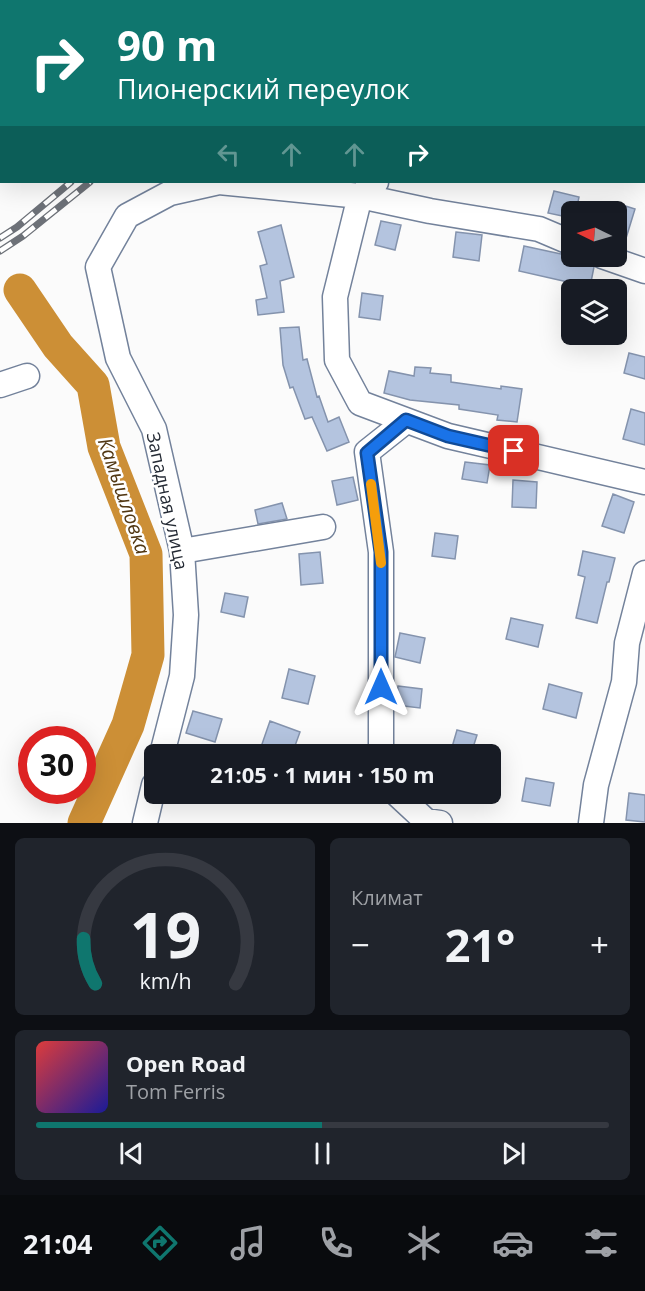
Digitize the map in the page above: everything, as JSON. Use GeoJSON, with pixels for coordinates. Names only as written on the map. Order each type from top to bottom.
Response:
{"type":"FeatureCollection","features":[{"type":"Feature","properties":{"kind":"street","name":"Западная улица"},"geometry":{"type":"LineString","coordinates":[[165,744],[182,676],[186,615],[182,551],[154,429],[117,358],[98,267],[127,216],[170,193],[215,183]]}},
{"type":"Feature","properties":{"kind":"street","name":"Западная улица"},"geometry":{"type":"LineString","coordinates":[[240,183],[368,189],[430,211],[539,229],[561,238]]}},
{"type":"Feature","properties":{"kind":"street"},"geometry":{"type":"LineString","coordinates":[[368,189],[334,297],[337,360],[360,403],[448,436],[645,482]]}},
{"type":"Feature","properties":{"kind":"street"},"geometry":{"type":"LineString","coordinates":[[627,265],[645,271]]}},
{"type":"Feature","properties":{"kind":"street"},"geometry":{"type":"LineString","coordinates":[[0,385],[27,376]]}},
{"type":"Feature","properties":{"kind":"street"},"geometry":{"type":"LineString","coordinates":[[381,744],[381,552],[367,453],[406,420]]}},
{"type":"Feature","properties":{"kind":"street"},"geometry":{"type":"LineString","coordinates":[[182,551],[323,527]]}},
{"type":"Feature","properties":{"kind":"street"},"geometry":{"type":"LineString","coordinates":[[591,823],[596,785],[624,682],[627,643],[645,573]]}},
{"type":"Feature","properties":{"kind":"street"},"geometry":{"type":"LineString","coordinates":[[145,823],[150,804]]}},
{"type":"Feature","properties":{"kind":"street"},"geometry":{"type":"LineString","coordinates":[[408,804],[426,821],[440,823]]}},
{"type":"Feature","properties":{"kind":"building"},"geometry":{"type":"Polygon","coordinates":[[[554,191],[579,197],[578,201],[561,201],[561,216],[548,213],[554,191]]]}},
{"type":"Feature","properties":{"kind":"building"},"geometry":{"type":"Polygon","coordinates":[[[627,206],[635,209],[627,235],[627,206]]]}},
{"type":"Feature","properties":{"kind":"building"},"geometry":{"type":"Polygon","coordinates":[[[381,221],[401,225],[395,250],[375,245],[381,221]]]}},
{"type":"Feature","properties":{"kind":"building"},"geometry":{"type":"Polygon","coordinates":[[[281,225],[294,277],[280,281],[284,312],[258,315],[256,300],[267,298],[260,266],[267,264],[258,232],[281,225]]]}},
{"type":"Feature","properties":{"kind":"building"},"geometry":{"type":"Polygon","coordinates":[[[456,232],[482,235],[479,261],[453,257],[456,232]]]}},
{"type":"Feature","properties":{"kind":"building"},"geometry":{"type":"Polygon","coordinates":[[[524,246],[561,254],[561,267],[594,267],[592,279],[561,280],[519,271],[524,246]]]}},
{"type":"Feature","properties":{"kind":"building"},"geometry":{"type":"Polygon","coordinates":[[[362,293],[383,296],[380,320],[359,317],[362,293]]]}},
{"type":"Feature","properties":{"kind":"building"},"geometry":{"type":"Polygon","coordinates":[[[299,327],[303,360],[307,359],[317,397],[319,396],[328,422],[339,417],[349,442],[327,451],[312,417],[305,419],[293,387],[290,388],[283,365],[280,328],[299,327]]]}},
{"type":"Feature","properties":{"kind":"building"},"geometry":{"type":"Polygon","coordinates":[[[629,353],[645,357],[645,379],[624,373],[629,353]]]}},
{"type":"Feature","properties":{"kind":"building"},"geometry":{"type":"Polygon","coordinates":[[[415,367],[431,368],[430,373],[451,375],[451,382],[501,389],[501,386],[522,389],[517,422],[497,420],[498,415],[459,409],[459,405],[410,400],[384,393],[389,371],[414,376],[415,367]]]}},
{"type":"Feature","properties":{"kind":"building"},"geometry":{"type":"Polygon","coordinates":[[[631,409],[645,413],[645,445],[623,439],[631,409]]]}},
{"type":"Feature","properties":{"kind":"building"},"geometry":{"type":"Polygon","coordinates":[[[465,462],[490,465],[487,483],[462,479],[465,462]]]}},
{"type":"Feature","properties":{"kind":"building"},"geometry":{"type":"Polygon","coordinates":[[[353,477],[358,500],[337,505],[332,481],[353,477]]]}},
{"type":"Feature","properties":{"kind":"building"},"geometry":{"type":"Polygon","coordinates":[[[513,480],[537,482],[536,508],[512,507],[513,480]]]}},
{"type":"Feature","properties":{"kind":"building"},"geometry":{"type":"Polygon","coordinates":[[[613,494],[634,502],[624,533],[602,526],[613,494]]]}},
{"type":"Feature","properties":{"kind":"building"},"geometry":{"type":"Polygon","coordinates":[[[282,503],[287,519],[258,524],[255,510],[282,503]]]}},
{"type":"Feature","properties":{"kind":"building"},"geometry":{"type":"Polygon","coordinates":[[[435,533],[458,536],[455,559],[432,556],[435,533]]]}},
{"type":"Feature","properties":{"kind":"building"},"geometry":{"type":"Polygon","coordinates":[[[583,551],[615,558],[597,623],[576,618],[585,577],[578,575],[583,551]]]}},
{"type":"Feature","properties":{"kind":"building"},"geometry":{"type":"Polygon","coordinates":[[[320,552],[323,583],[301,585],[299,554],[320,552]]]}},
{"type":"Feature","properties":{"kind":"building"},"geometry":{"type":"Polygon","coordinates":[[[225,593],[248,597],[244,617],[221,612],[225,593]]]}},
{"type":"Feature","properties":{"kind":"building"},"geometry":{"type":"Polygon","coordinates":[[[511,618],[543,625],[538,647],[506,639],[511,618]]]}},
{"type":"Feature","properties":{"kind":"building"},"geometry":{"type":"Polygon","coordinates":[[[400,633],[425,638],[420,663],[395,657],[400,633]]]}},
{"type":"Feature","properties":{"kind":"building"},"geometry":{"type":"Polygon","coordinates":[[[289,669],[315,676],[308,704],[282,698],[289,669]]]}},
{"type":"Feature","properties":{"kind":"building"},"geometry":{"type":"Polygon","coordinates":[[[549,684],[582,693],[576,718],[543,709],[549,684]]]}},
{"type":"Feature","properties":{"kind":"building"},"geometry":{"type":"Polygon","coordinates":[[[398,686],[422,689],[420,708],[396,705],[398,686]]]}},
{"type":"Feature","properties":{"kind":"building"},"geometry":{"type":"Polygon","coordinates":[[[193,711],[222,719],[215,742],[186,733],[193,711]]]}},
{"type":"Feature","properties":{"kind":"building"},"geometry":{"type":"Polygon","coordinates":[[[270,721],[300,732],[296,744],[262,744],[270,721]]]}},
{"type":"Feature","properties":{"kind":"building"},"geometry":{"type":"Polygon","coordinates":[[[457,730],[477,735],[474,744],[453,744],[457,730]]]}},
{"type":"Feature","properties":{"kind":"building"},"geometry":{"type":"Polygon","coordinates":[[[526,778],[554,783],[550,806],[522,801],[526,778]]]}},
{"type":"Feature","properties":{"kind":"building"},"geometry":{"type":"Polygon","coordinates":[[[629,793],[645,795],[645,822],[626,820],[629,793]]]}},
{"type":"Feature","properties":{"kind":"waterway","name":"Камышловка"},"geometry":{"type":"LineString","coordinates":[[20,290],[58,346],[93,385],[104,447],[146,554],[148,655],[128,725],[84,823]]}},
{"type":"Feature","properties":{"kind":"railway"},"geometry":{"type":"LineString","coordinates":[[0,238],[17,227],[70,183]]}},
{"type":"Feature","properties":{"kind":"railway"},"geometry":{"type":"LineString","coordinates":[[0,251],[23,236],[89,183]]}},
{"type":"Feature","properties":{"kind":"slow traffic"},"geometry":{"type":"LineString","coordinates":[[371,484],[381,563]]}},
{"type":"Feature","properties":{"kind":"route"},"geometry":{"type":"LineString","coordinates":[[381,687],[381,552],[367,453],[406,420],[448,436],[514,451]]}}]}
